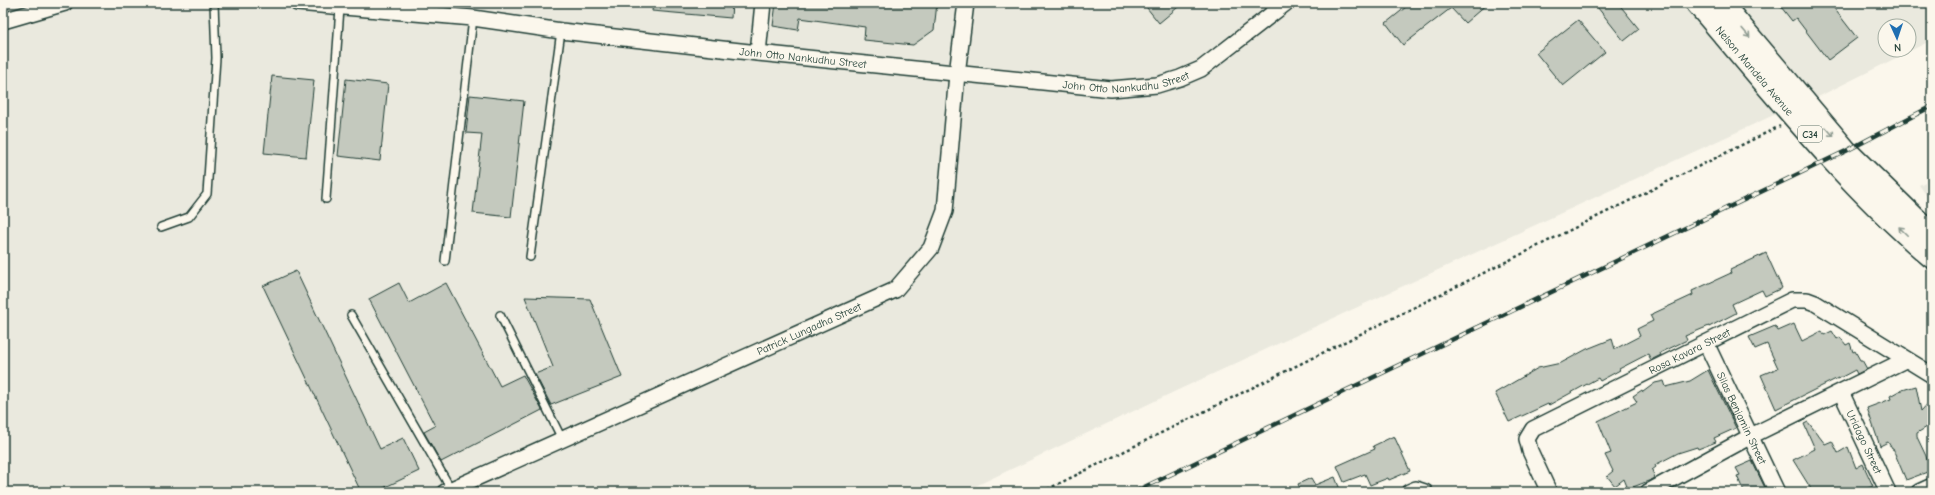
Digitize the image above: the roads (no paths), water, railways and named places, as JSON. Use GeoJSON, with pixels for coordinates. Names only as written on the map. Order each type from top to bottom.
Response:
{"type":"FeatureCollection","features":[{"type":"Feature","properties":{"kind":"main road","name":"Nelson Mandela Avenue"},"geometry":{"type":"LineString","coordinates":[[1697,3],[1830,158],[1906,235],[1932,257]]}},
{"type":"Feature","properties":{"kind":"main road","name":"Nelson Mandela Avenue"},"geometry":{"type":"LineString","coordinates":[[1721,3],[1846,150],[1932,235]]}},
{"type":"Feature","properties":{"kind":"street"},"geometry":{"type":"LineString","coordinates":[[3,21],[66,3]]}},
{"type":"Feature","properties":{"kind":"street","name":"John Otto Nankudhu Street"},"geometry":{"type":"LineString","coordinates":[[297,3],[340,8],[473,18],[561,31],[758,53],[957,74],[1111,88],[1157,84],[1201,69],[1286,3]]}},
{"type":"Feature","properties":{"kind":"street"},"geometry":{"type":"LineString","coordinates":[[758,53],[763,3]]}},
{"type":"Feature","properties":{"kind":"street","name":"Patrick Lungadha Street"},"geometry":{"type":"LineString","coordinates":[[448,490],[894,290],[931,248],[945,211],[957,74],[966,3]]}},
{"type":"Feature","properties":{"kind":"street","name":"Rosa Kavara Street"},"geometry":{"type":"LineString","coordinates":[[1548,492],[1530,451],[1527,439],[1533,429],[1792,300],[1807,300],[1932,375]]}},
{"type":"Feature","properties":{"kind":"street","name":"Silas Benjamin Street"},"geometry":{"type":"LineString","coordinates":[[1706,343],[1777,492]]}},
{"type":"Feature","properties":{"kind":"street"},"geometry":{"type":"LineString","coordinates":[[1648,492],[1751,436],[1905,360]]}},
{"type":"Feature","properties":{"kind":"street","name":"Uridago Street"},"geometry":{"type":"LineString","coordinates":[[1841,392],[1888,492]]}},
{"type":"Feature","properties":{"kind":"street"},"geometry":{"type":"LineString","coordinates":[[1919,492],[1932,486]]}},
{"type":"Feature","properties":{"kind":"street"},"geometry":{"type":"LineString","coordinates":[[1409,492],[1416,489],[1425,492]]}},
{"type":"Feature","properties":{"kind":"lane"},"geometry":{"type":"LineString","coordinates":[[161,227],[189,217],[207,194],[216,58],[214,3]]}},
{"type":"Feature","properties":{"kind":"lane"},"geometry":{"type":"LineString","coordinates":[[326,199],[340,8]]}},
{"type":"Feature","properties":{"kind":"lane"},"geometry":{"type":"LineString","coordinates":[[445,261],[473,18]]}},
{"type":"Feature","properties":{"kind":"lane"},"geometry":{"type":"LineString","coordinates":[[530,257],[561,31]]}},
{"type":"Feature","properties":{"kind":"lane"},"geometry":{"type":"LineString","coordinates":[[351,314],[448,490]]}},
{"type":"Feature","properties":{"kind":"lane"},"geometry":{"type":"LineString","coordinates":[[500,315],[562,439]]}},
{"type":"Feature","properties":{"kind":"railway"},"geometry":{"type":"LineString","coordinates":[[1134,492],[1846,151],[1932,106]]}}]}
